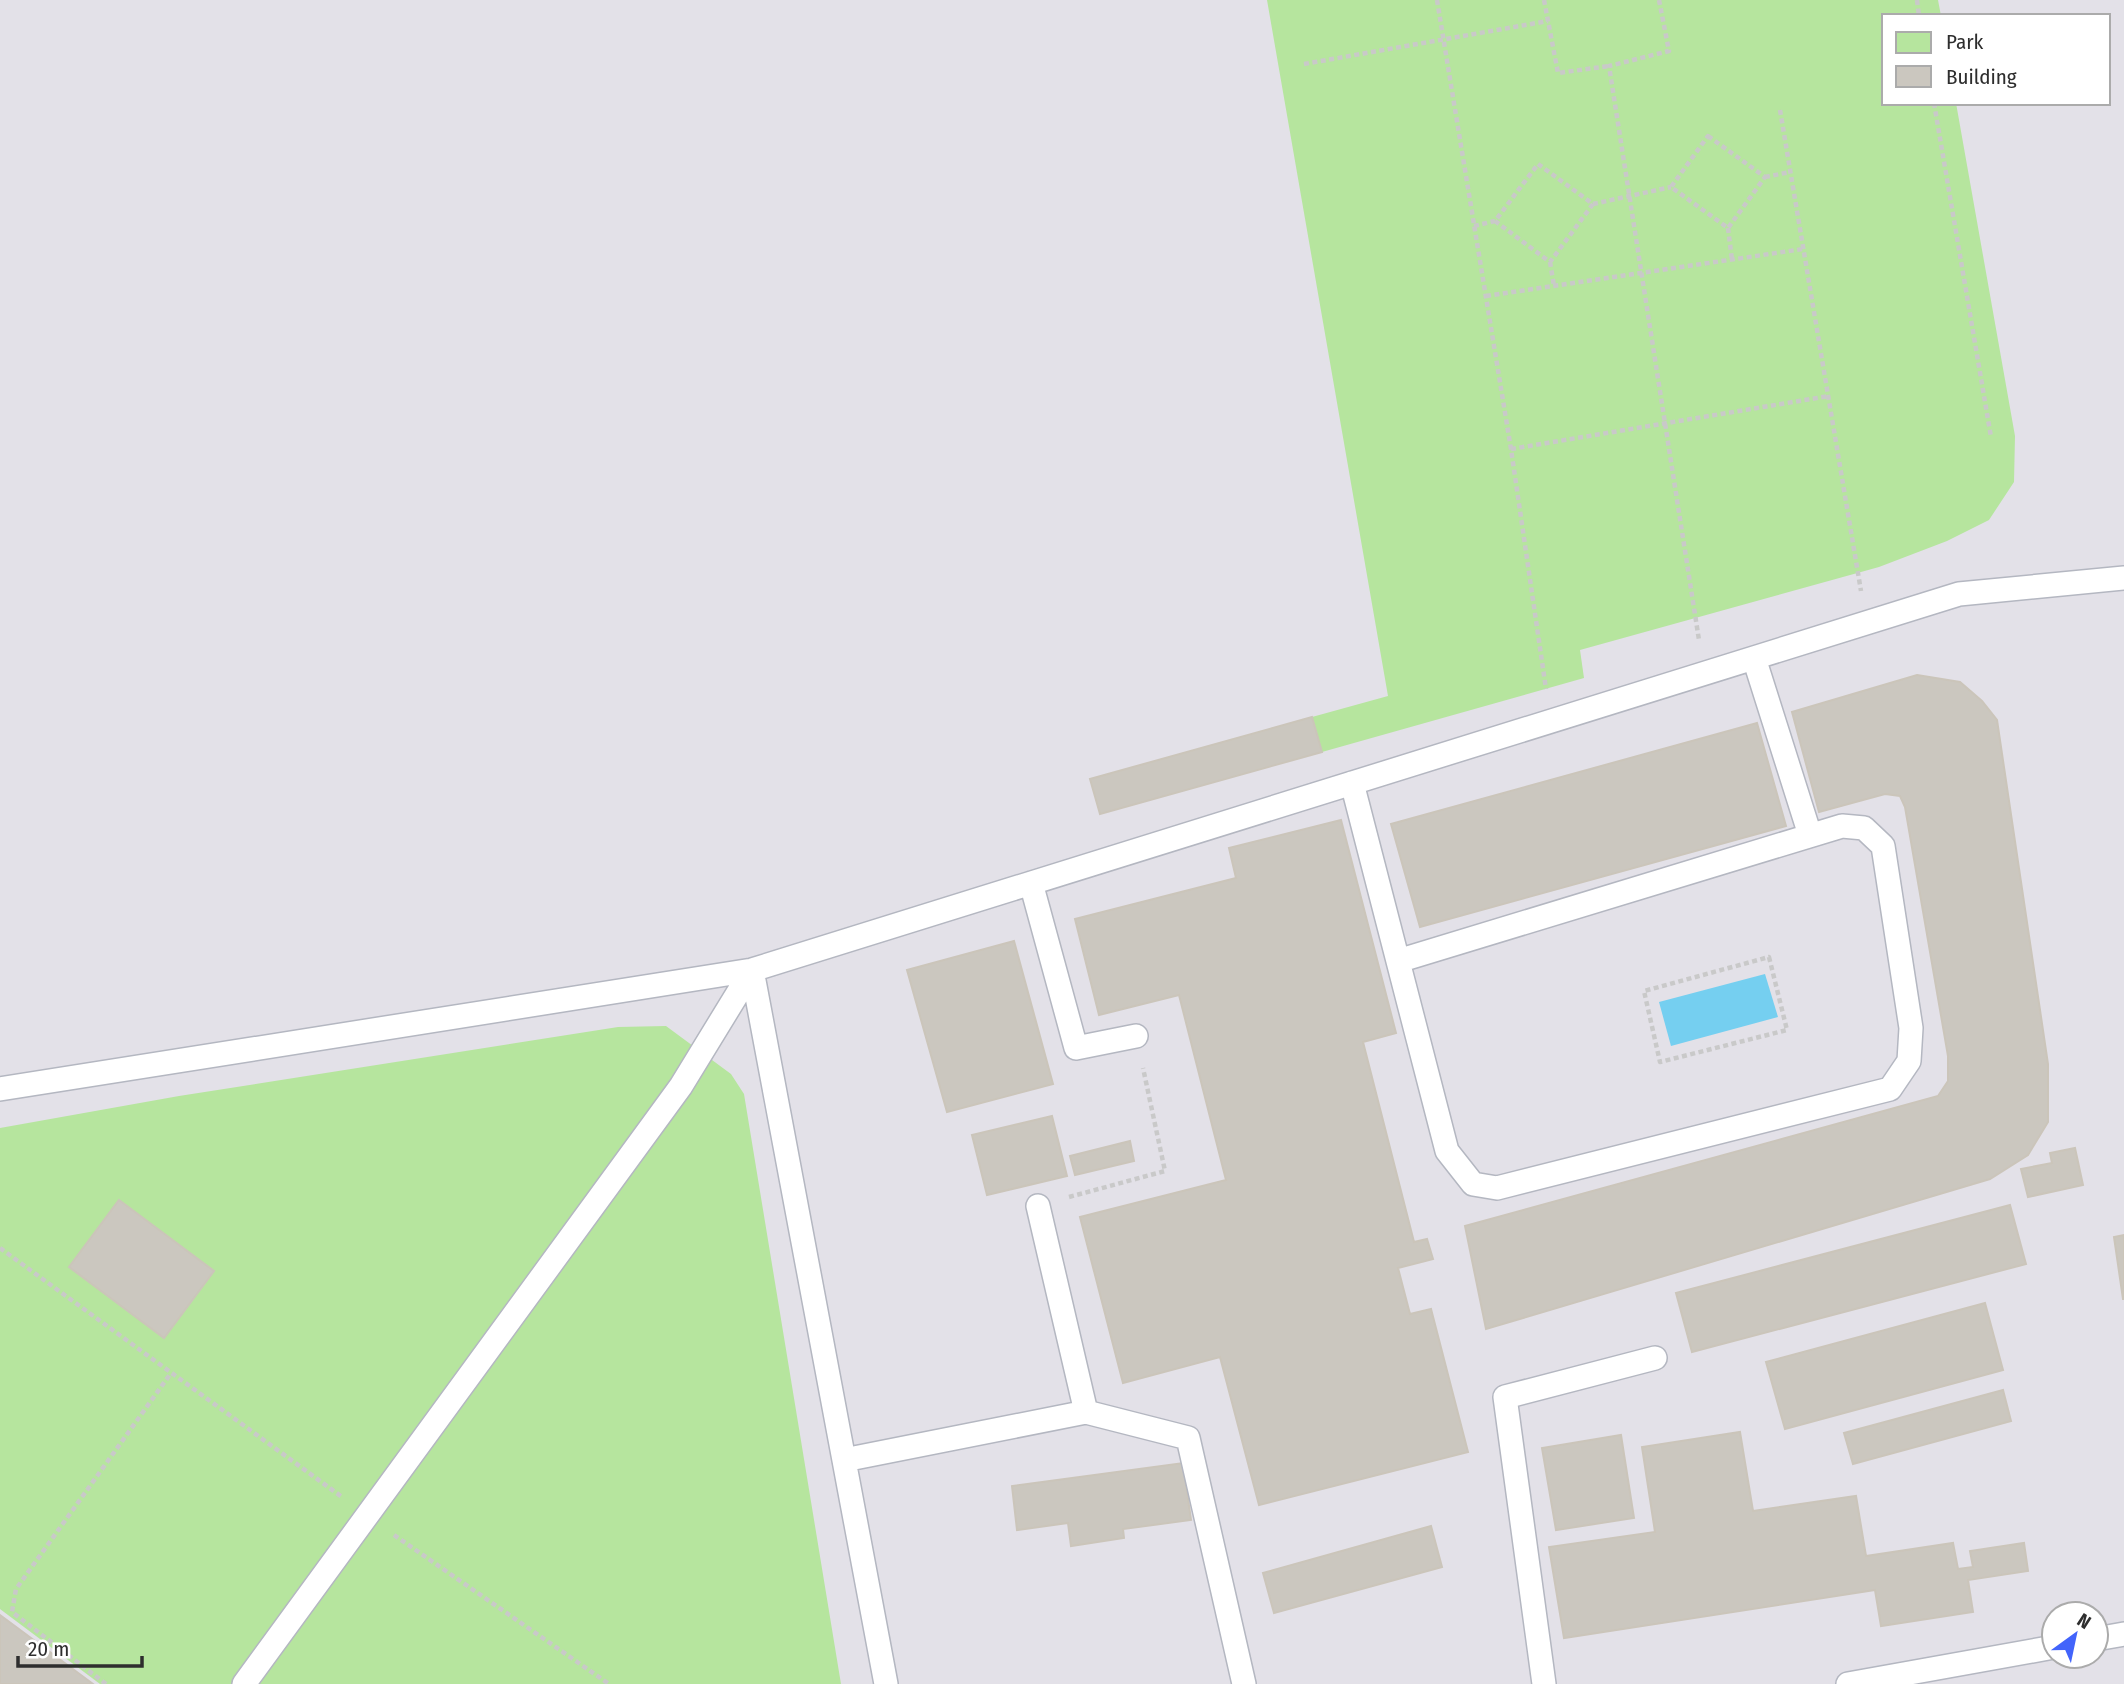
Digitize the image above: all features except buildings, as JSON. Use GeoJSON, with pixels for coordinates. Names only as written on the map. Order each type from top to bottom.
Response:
{"type":"FeatureCollection","features":[{"type":"Feature","properties":{"kind":"lane"},"geometry":{"type":"LineString","coordinates":[[0,1088],[752,970],[1959,594],[2124,578]]}},
{"type":"Feature","properties":{"kind":"lane"},"geometry":{"type":"LineString","coordinates":[[1754,658],[1811,835]]}},
{"type":"Feature","properties":{"kind":"lane"},"geometry":{"type":"LineString","coordinates":[[1352,783],[1447,1151],[1473,1184],[1497,1188],[1890,1089],[1909,1061],[1911,1028],[1883,846],[1864,828],[1842,826],[1398,961]]}},
{"type":"Feature","properties":{"kind":"lane"},"geometry":{"type":"LineString","coordinates":[[1031,883],[1076,1048],[1136,1036]]}},
{"type":"Feature","properties":{"kind":"lane"},"geometry":{"type":"LineString","coordinates":[[752,970],[886,1684]]}},
{"type":"Feature","properties":{"kind":"lane"},"geometry":{"type":"LineString","coordinates":[[244,1684],[681,1086],[752,970]]}},
{"type":"Feature","properties":{"kind":"lane"},"geometry":{"type":"LineString","coordinates":[[1038,1206],[1086,1412]]}},
{"type":"Feature","properties":{"kind":"lane"},"geometry":{"type":"LineString","coordinates":[[1544,1684],[1505,1397],[1654,1358]]}},
{"type":"Feature","properties":{"kind":"lane"},"geometry":{"type":"LineString","coordinates":[[844,1460],[1086,1412],[1188,1438],[1244,1684]]}},
{"type":"Feature","properties":{"kind":"lane"},"geometry":{"type":"LineString","coordinates":[[1848,1684],[1927,1677],[2040,1650]]}},
{"type":"Feature","properties":{"kind":"path"},"geometry":{"type":"LineString","coordinates":[[1437,0],[1511,449],[1550,722]]}},
{"type":"Feature","properties":{"kind":"path"},"geometry":{"type":"LineString","coordinates":[[1544,0],[1558,72],[1609,66],[1669,51],[1658,0]]}},
{"type":"Feature","properties":{"kind":"path"},"geometry":{"type":"LineString","coordinates":[[1304,64],[1548,21]]}},
{"type":"Feature","properties":{"kind":"path"},"geometry":{"type":"LineString","coordinates":[[1609,66],[1705,673]]}},
{"type":"Feature","properties":{"kind":"path"},"geometry":{"type":"LineString","coordinates":[[1934,105],[1991,438]]}},
{"type":"Feature","properties":{"kind":"path"},"geometry":{"type":"LineString","coordinates":[[1780,110],[1867,623]]}},
{"type":"Feature","properties":{"kind":"path"},"geometry":{"type":"LineString","coordinates":[[1550,262],[1593,204],[1671,187],[1708,136],[1765,177]]}},
{"type":"Feature","properties":{"kind":"path"},"geometry":{"type":"LineString","coordinates":[[1474,226],[1495,221],[1538,164],[1593,204]]}},
{"type":"Feature","properties":{"kind":"path"},"geometry":{"type":"LineString","coordinates":[[1732,260],[1728,228],[1765,177],[1790,172]]}},
{"type":"Feature","properties":{"kind":"path"},"geometry":{"type":"LineString","coordinates":[[1671,187],[1728,228]]}},
{"type":"Feature","properties":{"kind":"path"},"geometry":{"type":"LineString","coordinates":[[1495,221],[1550,262],[1554,286]]}},
{"type":"Feature","properties":{"kind":"path"},"geometry":{"type":"LineString","coordinates":[[1486,296],[1803,248]]}},
{"type":"Feature","properties":{"kind":"path"},"geometry":{"type":"LineString","coordinates":[[1511,449],[1829,396]]}},
{"type":"Feature","properties":{"kind":"path"},"geometry":{"type":"LineString","coordinates":[[1769,957],[1787,1030],[1660,1062],[1644,991],[1769,957]]}},
{"type":"Feature","properties":{"kind":"path"},"geometry":{"type":"LineString","coordinates":[[1038,1206],[1165,1171],[1136,1036]]}},
{"type":"Feature","properties":{"kind":"path"},"geometry":{"type":"LineString","coordinates":[[0,1248],[367,1516],[610,1684]]}},
{"type":"Feature","properties":{"kind":"path"},"geometry":{"type":"LineString","coordinates":[[106,1684],[12,1612],[16,1589],[171,1373]]}},
{"type":"Feature","properties":{"kind":"shaded area"},"geometry":{"type":"Polygon","coordinates":[[[0,0],[2124,0],[2124,1684],[0,1684],[0,0]]]}},
{"type":"Feature","properties":{"kind":"green space"},"geometry":{"type":"Polygon","coordinates":[[[1267,0],[1938,0],[1941,14],[1882,14],[1882,105],[1956,105],[2015,436],[2014,482],[1989,520],[1947,541],[1879,567],[1580,650],[1584,678],[1322,752],[1312,717],[1388,696],[1267,0]]]}},
{"type":"Feature","properties":{"kind":"green space"},"geometry":{"type":"Polygon","coordinates":[[[666,1026],[731,1074],[744,1094],[841,1684],[100,1684],[0,1609],[0,1128],[179,1096],[618,1027],[666,1026]]]}},
{"type":"Feature","properties":{"kind":"water"},"geometry":{"type":"Polygon","coordinates":[[[1765,974],[1778,1017],[1671,1046],[1659,1002],[1765,974]]]}}]}
